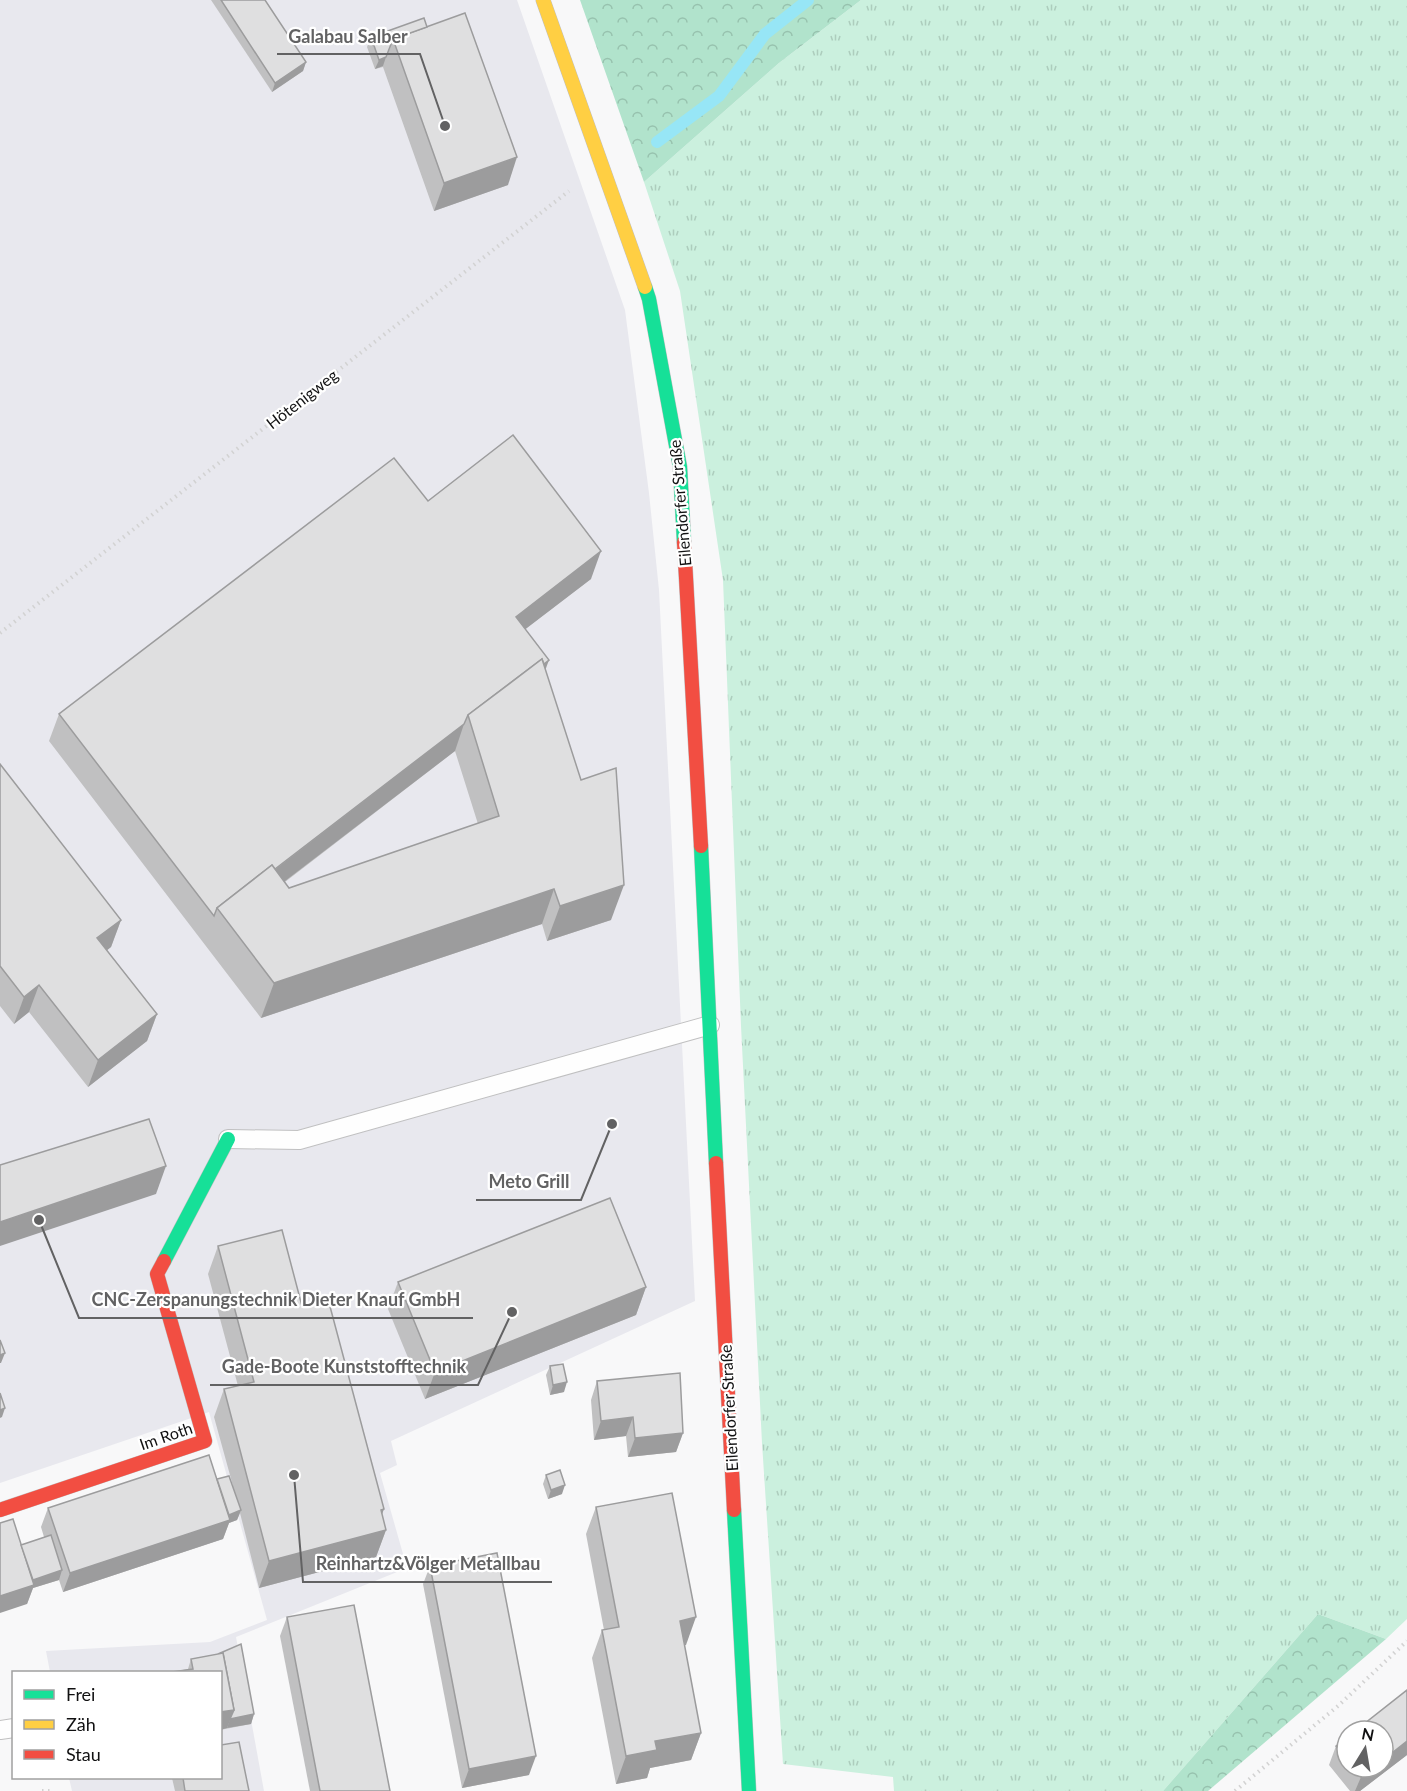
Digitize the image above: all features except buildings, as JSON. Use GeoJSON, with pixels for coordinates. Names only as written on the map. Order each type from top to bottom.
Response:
{"type":"FeatureCollection","features":[{"type":"Feature","properties":{"kind":"street","name":"Eilendorfer Straße"},"geometry":{"type":"LineString","coordinates":[[543,0],[649,299],[680,467],[694,702],[747,1791]]}},
{"type":"Feature","properties":{"kind":"street","name":"Im Roth"},"geometry":{"type":"LineString","coordinates":[[0,1510],[205,1441],[158,1274],[228,1139]]}},
{"type":"Feature","properties":{"kind":"lane"},"geometry":{"type":"LineString","coordinates":[[228,1139],[299,1140],[710,1025]]}},
{"type":"Feature","properties":{"kind":"path","name":"Hötenigweg"},"geometry":{"type":"LineString","coordinates":[[0,633],[603,164]]}},
{"type":"Feature","properties":{"kind":"path"},"geometry":{"type":"LineString","coordinates":[[1235,1791],[1338,1706],[1407,1641]]}},
{"type":"Feature","properties":{"kind":"path"},"geometry":{"type":"LineString","coordinates":[[42,1791],[50,1791]]}},
{"type":"Feature","properties":{"kind":"shaded area"},"geometry":{"type":"Polygon","coordinates":[[[0,0],[517,0],[625,310],[659,590],[695,1301],[391,1441],[397,1465],[380,1473],[407,1568],[236,1637],[264,1791],[72,1791],[69,1779],[222,1779],[222,1671],[50,1671],[46,1651],[210,1642],[267,1620],[209,1412],[0,1483],[0,0]]]}},
{"type":"Feature","properties":{"kind":"green space"},"geometry":{"type":"Polygon","coordinates":[[[580,0],[861,0],[779,63],[644,182],[580,0]]]}},
{"type":"Feature","properties":{"kind":"green space"},"geometry":{"type":"Polygon","coordinates":[[[861,0],[1407,0],[1407,1619],[1386,1639],[1318,1614],[1163,1791],[894,1791],[893,1777],[783,1764],[762,1443],[741,1026],[723,580],[680,291],[644,182],[779,63],[861,0]]]}},
{"type":"Feature","properties":{"kind":"green space"},"geometry":{"type":"Polygon","coordinates":[[[1318,1614],[1386,1639],[1208,1791],[1163,1791],[1318,1614]]]}},
{"type":"Feature","properties":{"kind":"waterway"},"geometry":{"type":"LineString","coordinates":[[657,142],[719,96],[765,34],[808,0]]}},
{"type":"Feature","properties":{"kind":"traffic: fast"},"geometry":{"type":"LineString","coordinates":[[645,287],[680,467],[684,542]]}},
{"type":"Feature","properties":{"kind":"traffic: fast"},"geometry":{"type":"LineString","coordinates":[[701,846],[716,1163]]}},
{"type":"Feature","properties":{"kind":"traffic: fast"},"geometry":{"type":"LineString","coordinates":[[164,1261],[228,1139]]}},
{"type":"Feature","properties":{"kind":"traffic: fast"},"geometry":{"type":"LineString","coordinates":[[734,1510],[749,1791]]}},
{"type":"Feature","properties":{"kind":"traffic: slow"},"geometry":{"type":"LineString","coordinates":[[543,0],[645,287]]}},
{"type":"Feature","properties":{"kind":"traffic: jam"},"geometry":{"type":"LineString","coordinates":[[684,542],[701,846]]}},
{"type":"Feature","properties":{"kind":"traffic: jam"},"geometry":{"type":"LineString","coordinates":[[716,1163],[734,1510]]}},
{"type":"Feature","properties":{"kind":"traffic: jam"},"geometry":{"type":"LineString","coordinates":[[0,1510],[205,1441],[157,1274],[164,1261]]}},
{"type":"Feature","properties":{"kind":"place","name":"Galabau Salber"},"geometry":{"type":"Point","coordinates":[445,126]}},
{"type":"Feature","properties":{"kind":"place","name":"Meto Grill"},"geometry":{"type":"Point","coordinates":[612,1124]}},
{"type":"Feature","properties":{"kind":"place","name":"CNC-Zerspanungstechnik Dieter Knauf GmbH"},"geometry":{"type":"Point","coordinates":[39,1220]}},
{"type":"Feature","properties":{"kind":"place","name":"Gade-Boote Kunststofftechnik"},"geometry":{"type":"Point","coordinates":[512,1312]}},
{"type":"Feature","properties":{"kind":"place","name":"Reinhartz&Völger Metallbau"},"geometry":{"type":"Point","coordinates":[294,1475]}}]}
